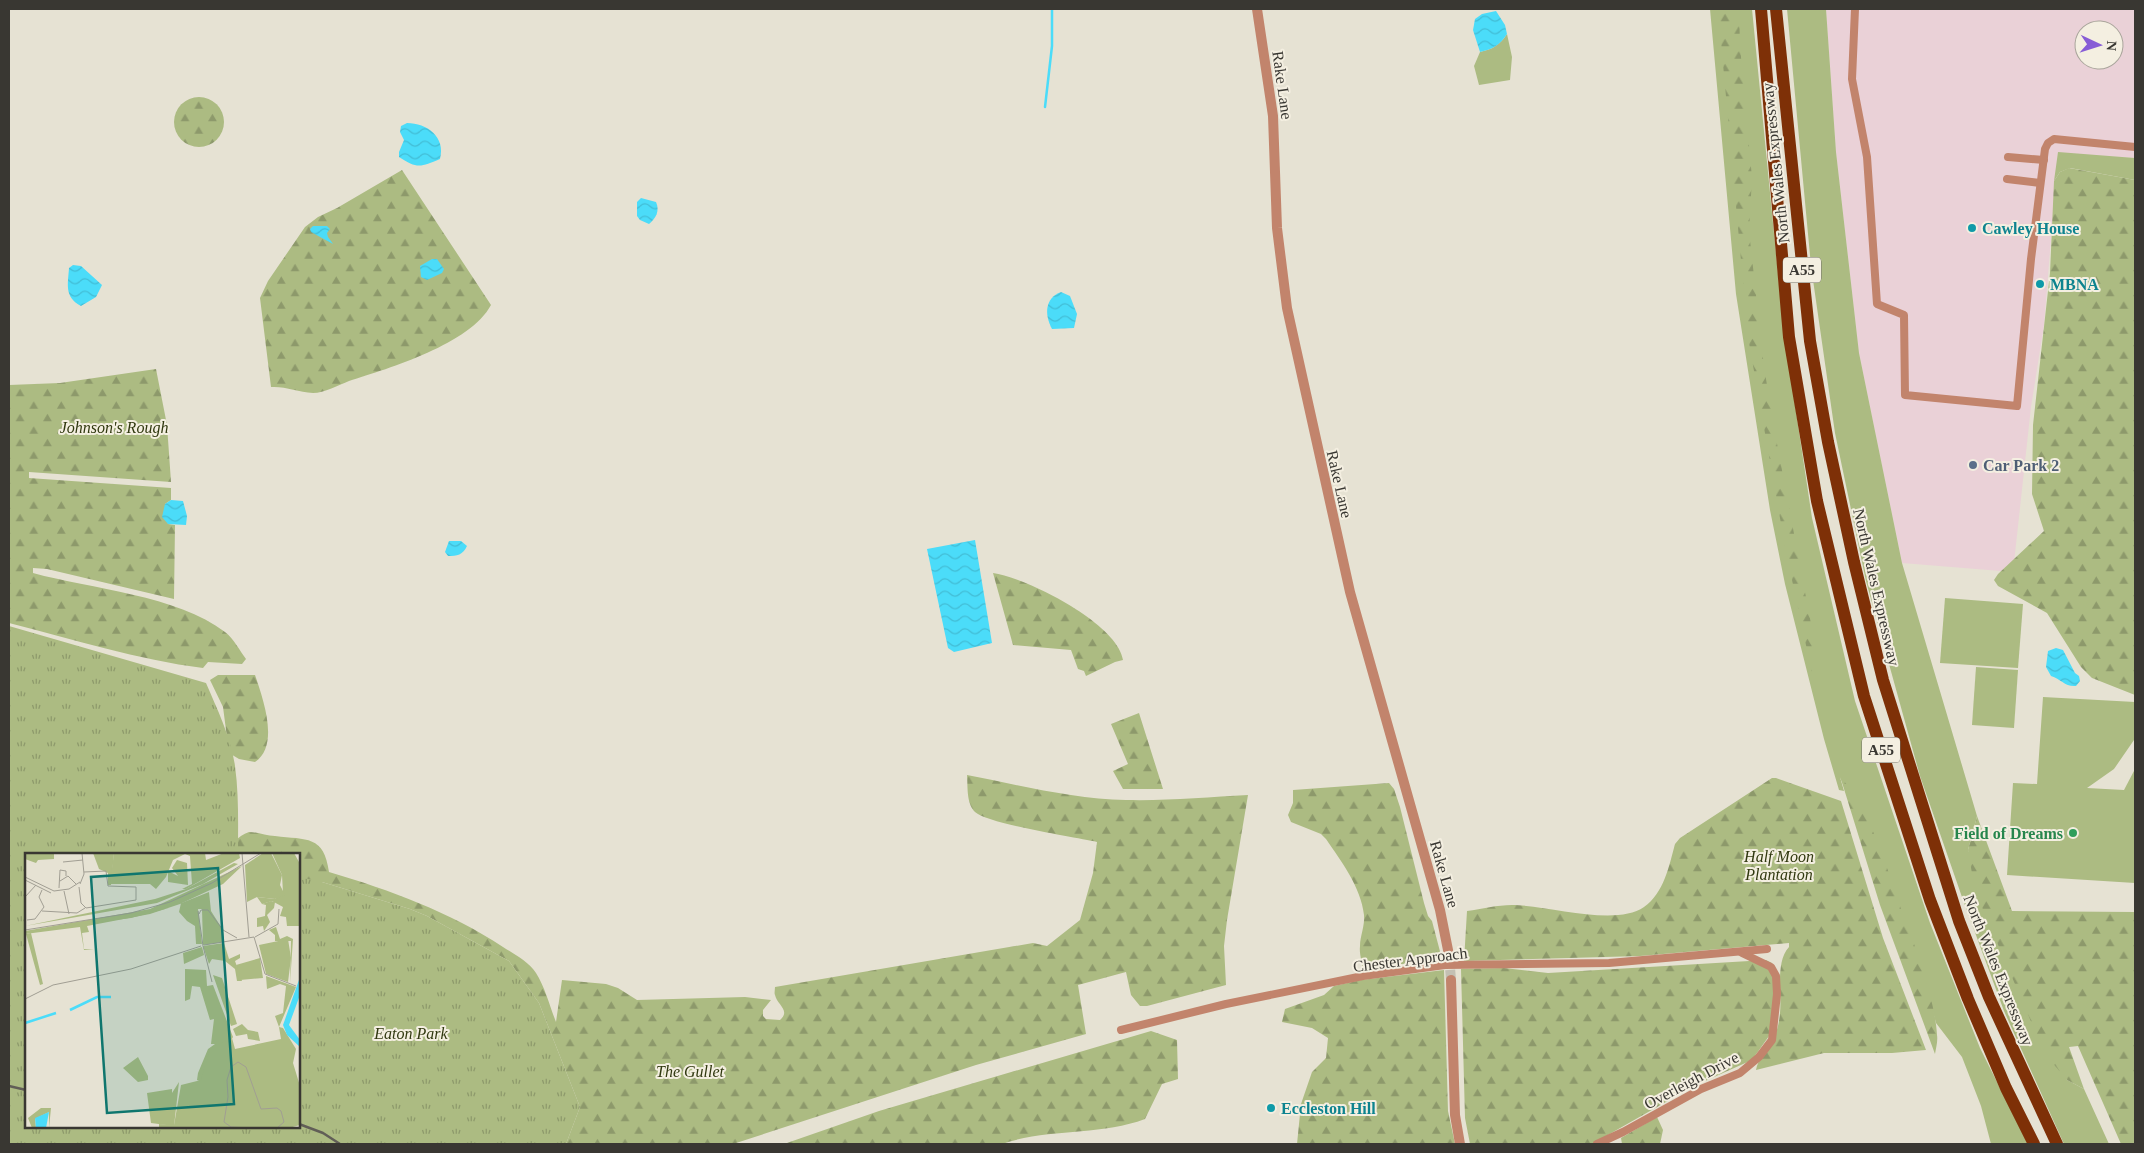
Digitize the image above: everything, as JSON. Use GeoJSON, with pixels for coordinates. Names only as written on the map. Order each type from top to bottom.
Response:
{"type":"FeatureCollection","features":[{"type":"Feature","properties":{"kind":"highway","name":"North Wales Expressway"},"geometry":{"type":"LineString","coordinates":[[1761,9],[1789,337],[1821,519],[1864,696],[1930,900],[1972,1008],[2006,1088],[2034,1144]]}},
{"type":"Feature","properties":{"kind":"highway","name":"North Wales Expressway"},"geometry":{"type":"LineString","coordinates":[[1776,9],[1810,341],[1828,442],[1876,653],[1915,785],[1959,921],[1989,997],[2057,1144]]}},
{"type":"Feature","properties":{"kind":"street","name":"Rake Lane"},"geometry":{"type":"LineString","coordinates":[[1256,9],[1273,116],[1277,228],[1289,318],[1350,592],[1440,910],[1449,955]]}},
{"type":"Feature","properties":{"kind":"street"},"geometry":{"type":"LineString","coordinates":[[1855,9],[1852,79],[1867,157],[1877,304],[1904,315],[1905,395],[2017,406],[2040,183],[2045,149],[2048,142],[2054,139],[2135,147]]}},
{"type":"Feature","properties":{"kind":"street"},"geometry":{"type":"LineString","coordinates":[[2008,157],[2044,160]]}},
{"type":"Feature","properties":{"kind":"street"},"geometry":{"type":"LineString","coordinates":[[2007,179],[2040,183]]}},
{"type":"Feature","properties":{"kind":"street","name":"Chester Approach"},"geometry":{"type":"LineString","coordinates":[[1121,1030],[1226,1004],[1355,978],[1445,965],[1609,963],[1767,949]]}},
{"type":"Feature","properties":{"kind":"street","name":"Overleigh Drive"},"geometry":{"type":"LineString","coordinates":[[1597,1144],[1623,1132],[1701,1089],[1740,1072],[1760,1057],[1772,1040],[1777,994],[1776,976],[1771,967],[1738,952]]}},
{"type":"Feature","properties":{"kind":"street"},"geometry":{"type":"LineString","coordinates":[[1451,980],[1455,1115],[1460,1144]]}},
{"type":"Feature","properties":{"kind":"shaded area"},"geometry":{"type":"Polygon","coordinates":[[[1826,9],[2135,9],[2135,158],[2058,153],[2044,325],[2031,407],[2013,572],[1902,563],[1859,353],[1836,152],[1826,9]]]}},
{"type":"Feature","properties":{"kind":"green space"},"geometry":{"type":"Polygon","coordinates":[[[1710,9],[1752,9],[1783,325],[1812,518],[1855,701],[1930,923],[1980,1048],[2028,1144],[1991,1144],[1981,1106],[1962,1057],[1936,1023],[1922,970],[1840,777],[1844,791],[1839,790],[1824,739],[1785,584],[1770,510],[1736,294],[1710,9]]]}},
{"type":"Feature","properties":{"kind":"green space"},"geometry":{"type":"Polygon","coordinates":[[[1718,9],[1739,9],[1740,46],[1752,178],[1749,231],[1764,367],[1815,645],[1817,667],[1815,687],[1786,552],[1748,337],[1718,9]]]}},
{"type":"Feature","properties":{"kind":"green space"},"geometry":{"type":"Polygon","coordinates":[[[1787,9],[1826,9],[1836,152],[1859,353],[1902,563],[1977,816],[1968,850],[2067,1080],[2084,1089],[2109,1144],[2064,1144],[2004,1011],[1920,776],[1866,581],[1835,433],[1811,266],[1787,9]]]}},
{"type":"Feature","properties":{"kind":"green space"},"geometry":{"type":"Polygon","coordinates":[[[1507,34],[1512,57],[1510,80],[1479,85],[1474,66],[1480,52],[1496,46],[1507,34]]]}},
{"type":"Feature","properties":{"kind":"green space"},"geometry":{"type":"Polygon","coordinates":[[[199,97],[217,104],[224,122],[217,140],[199,147],[181,140],[174,122],[181,104],[199,97]]]}},
{"type":"Feature","properties":{"kind":"green space"},"geometry":{"type":"Polygon","coordinates":[[[2058,152],[2135,158],[2135,180],[2070,168],[2060,172],[2054,181],[2058,152]]]}},
{"type":"Feature","properties":{"kind":"green space"},"geometry":{"type":"Polygon","coordinates":[[[2069,168],[2135,180],[2135,695],[2092,678],[2081,667],[2047,613],[1998,586],[1994,580],[2044,531],[2032,494],[2033,425],[2050,273],[2054,181],[2060,172],[2069,168]]]}},
{"type":"Feature","properties":{"kind":"green space"},"geometry":{"type":"Polygon","coordinates":[[[402,170],[491,305],[481,319],[466,332],[428,353],[406,362],[317,393],[271,387],[260,298],[268,281],[305,227],[318,217],[402,170]]]}},
{"type":"Feature","properties":{"kind":"green space","name":"Johnson's Rough"},"geometry":{"type":"Polygon","coordinates":[[[156,369],[167,425],[171,482],[29,472],[29,478],[171,488],[171,500],[165,504],[168,524],[175,525],[174,599],[47,569],[33,568],[33,573],[158,601],[183,609],[205,619],[225,632],[246,659],[242,664],[208,662],[203,668],[154,660],[9,623],[9,385],[60,383],[156,369]]]}},
{"type":"Feature","properties":{"kind":"green space"},"geometry":{"type":"Polygon","coordinates":[[[993,573],[1048,593],[1089,618],[1117,646],[1123,660],[1086,676],[1084,671],[1078,669],[1071,650],[1013,645],[993,573]]]}},
{"type":"Feature","properties":{"kind":"green space"},"geometry":{"type":"Polygon","coordinates":[[[1945,598],[2023,604],[2018,668],[1940,663],[1945,598]]]}},
{"type":"Feature","properties":{"kind":"green space","name":"Eaton Park"},"geometry":{"type":"Polygon","coordinates":[[[9,626],[206,683],[230,744],[235,766],[238,799],[238,853],[25,853],[25,1128],[300,1128],[300,877],[322,882],[410,909],[427,916],[509,961],[539,1003],[580,1107],[566,1144],[9,1144],[9,626]]]}},
{"type":"Feature","properties":{"kind":"green space"},"geometry":{"type":"Polygon","coordinates":[[[1976,667],[2018,670],[2014,728],[1972,725],[1976,667]]]}},
{"type":"Feature","properties":{"kind":"green space"},"geometry":{"type":"Polygon","coordinates":[[[218,675],[255,675],[265,709],[268,733],[267,745],[263,754],[255,762],[239,759],[229,753],[223,707],[210,680],[218,675]]]}},
{"type":"Feature","properties":{"kind":"green space","name":"Field of Dreams"},"geometry":{"type":"Polygon","coordinates":[[[2043,697],[2135,702],[2134,740],[2114,769],[2087,788],[2124,790],[2135,769],[2135,883],[2007,875],[2013,783],[2037,784],[2043,697]]]}},
{"type":"Feature","properties":{"kind":"green space"},"geometry":{"type":"Polygon","coordinates":[[[1139,713],[1163,789],[1123,789],[1113,771],[1128,764],[1111,724],[1139,713]]]}},
{"type":"Feature","properties":{"kind":"green space","name":"The Gullet"},"geometry":{"type":"Polygon","coordinates":[[[967,775],[1046,791],[1106,799],[1157,800],[1248,795],[1227,920],[1224,946],[1226,985],[1147,1006],[1140,1006],[1131,995],[1126,972],[1078,985],[1086,1034],[976,1065],[733,1144],[566,1144],[580,1107],[539,1003],[509,961],[427,916],[410,909],[322,882],[300,885],[300,853],[228,853],[238,838],[249,832],[305,839],[318,845],[327,860],[329,872],[419,903],[483,934],[521,958],[533,969],[539,979],[556,1022],[562,980],[606,984],[618,988],[637,1000],[745,997],[771,1000],[763,1010],[763,1016],[766,1019],[780,1020],[784,1010],[776,999],[775,987],[1033,943],[1047,946],[1080,920],[1093,873],[1097,842],[1033,830],[983,817],[972,808],[968,794],[967,775]]]}},
{"type":"Feature","properties":{"kind":"green space"},"geometry":{"type":"Polygon","coordinates":[[[1840,776],[1861,807],[1878,842],[1919,958],[1933,1006],[1937,1040],[1935,1054],[1880,905],[1840,776]]]}},
{"type":"Feature","properties":{"kind":"green space","name":"Half Moon Plantation"},"geometry":{"type":"Polygon","coordinates":[[[1772,778],[1841,801],[1883,938],[1926,1050],[1892,1053],[1824,1053],[1756,1070],[1776,1034],[1780,1017],[1782,961],[1789,943],[1640,956],[1464,961],[1467,911],[1512,905],[1580,914],[1616,915],[1631,913],[1644,907],[1661,887],[1675,844],[1680,838],[1772,778]]]}},
{"type":"Feature","properties":{"kind":"green space"},"geometry":{"type":"Polygon","coordinates":[[[1389,783],[1394,789],[1400,807],[1424,903],[1428,916],[1432,921],[1442,959],[1363,969],[1360,949],[1364,915],[1355,884],[1326,839],[1321,834],[1291,822],[1288,815],[1293,803],[1293,790],[1389,783]]]}},
{"type":"Feature","properties":{"kind":"green space"},"geometry":{"type":"Polygon","coordinates":[[[1977,816],[2012,911],[2135,912],[2135,1144],[2121,1144],[2078,1046],[2069,1047],[2084,1089],[2067,1080],[2045,1054],[1975,891],[1968,850],[1977,816]]]}},
{"type":"Feature","properties":{"kind":"green space"},"geometry":{"type":"Polygon","coordinates":[[[1766,960],[1772,963],[1775,986],[1769,1036],[1752,1060],[1694,1086],[1592,1144],[1470,1144],[1465,1118],[1461,969],[1504,968],[1548,973],[1766,960]]]}},
{"type":"Feature","properties":{"kind":"green space"},"geometry":{"type":"Polygon","coordinates":[[[1444,970],[1448,1111],[1455,1144],[1297,1144],[1301,1104],[1312,1072],[1326,1058],[1328,1038],[1312,1028],[1282,1022],[1285,1009],[1324,995],[1334,986],[1361,980],[1444,970]]]}},
{"type":"Feature","properties":{"kind":"green space"},"geometry":{"type":"Polygon","coordinates":[[[1151,1031],[1177,1040],[1178,1079],[1162,1084],[1145,1119],[1110,1128],[1037,1136],[1002,1144],[784,1144],[879,1111],[1151,1031]]]}},
{"type":"Feature","properties":{"kind":"green space"},"geometry":{"type":"Polygon","coordinates":[[[1657,1117],[1663,1130],[1660,1144],[1622,1144],[1621,1138],[1657,1117]]]}},
{"type":"Feature","properties":{"kind":"water"},"geometry":{"type":"Polygon","coordinates":[[[1496,11],[1505,25],[1507,34],[1496,46],[1480,52],[1473,30],[1475,19],[1482,14],[1496,11]]]}},
{"type":"Feature","properties":{"kind":"water"},"geometry":{"type":"Polygon","coordinates":[[[407,123],[421,126],[433,133],[440,144],[440,159],[428,164],[415,165],[399,157],[404,140],[400,132],[401,126],[407,123]]]}},
{"type":"Feature","properties":{"kind":"water"},"geometry":{"type":"Polygon","coordinates":[[[641,198],[656,202],[658,208],[657,214],[649,224],[640,220],[637,216],[637,202],[641,198]]]}},
{"type":"Feature","properties":{"kind":"water"},"geometry":{"type":"Polygon","coordinates":[[[313,226],[327,226],[330,229],[327,233],[328,237],[333,244],[311,232],[310,229],[313,226]]]}},
{"type":"Feature","properties":{"kind":"water"},"geometry":{"type":"Polygon","coordinates":[[[432,259],[437,259],[444,269],[442,273],[427,280],[421,277],[420,266],[432,259]]]}},
{"type":"Feature","properties":{"kind":"water"},"geometry":{"type":"Polygon","coordinates":[[[73,265],[81,266],[102,285],[96,297],[81,306],[72,299],[68,290],[69,268],[73,265]]]}},
{"type":"Feature","properties":{"kind":"water"},"geometry":{"type":"Polygon","coordinates":[[[1061,292],[1070,296],[1077,314],[1074,328],[1052,329],[1049,323],[1047,312],[1049,302],[1061,292]]]}},
{"type":"Feature","properties":{"kind":"water"},"geometry":{"type":"Polygon","coordinates":[[[171,500],[183,501],[187,516],[186,525],[168,524],[162,517],[165,504],[171,500]]]}},
{"type":"Feature","properties":{"kind":"water"},"geometry":{"type":"Polygon","coordinates":[[[975,540],[992,643],[954,652],[948,648],[927,549],[975,540]]]}},
{"type":"Feature","properties":{"kind":"water"},"geometry":{"type":"Polygon","coordinates":[[[449,541],[461,541],[467,546],[459,554],[448,556],[445,552],[449,541]]]}},
{"type":"Feature","properties":{"kind":"water"},"geometry":{"type":"Polygon","coordinates":[[[2056,648],[2063,650],[2075,673],[2079,676],[2080,681],[2076,686],[2069,685],[2051,676],[2046,667],[2048,651],[2056,648]]]}},
{"type":"Feature","properties":{"kind":"waterway"},"geometry":{"type":"LineString","coordinates":[[1045,107],[1052,46],[1052,9]]}},
{"type":"Feature","properties":{"kind":"tunnel"},"geometry":{"type":"LineString","coordinates":[[1449,955],[1451,980]]}},
{"type":"Feature","properties":{"kind":"railway"},"geometry":{"type":"LineString","coordinates":[[9,1086],[25,1090]]}},
{"type":"Feature","properties":{"kind":"railway"},"geometry":{"type":"LineString","coordinates":[[300,1124],[323,1133],[340,1144]]}},
{"type":"Feature","properties":{"kind":"place","name":"Cawley House"},"geometry":{"type":"Point","coordinates":[1972,228]}},
{"type":"Feature","properties":{"kind":"place","name":"MBNA"},"geometry":{"type":"Point","coordinates":[2040,284]}},
{"type":"Feature","properties":{"kind":"place","name":"Car Park 2"},"geometry":{"type":"Point","coordinates":[1973,465]}},
{"type":"Feature","properties":{"kind":"place","name":"Field of Dreams"},"geometry":{"type":"Point","coordinates":[2073,833]}},
{"type":"Feature","properties":{"kind":"place","name":"Eccleston Hill"},"geometry":{"type":"Point","coordinates":[1271,1108]}}]}
